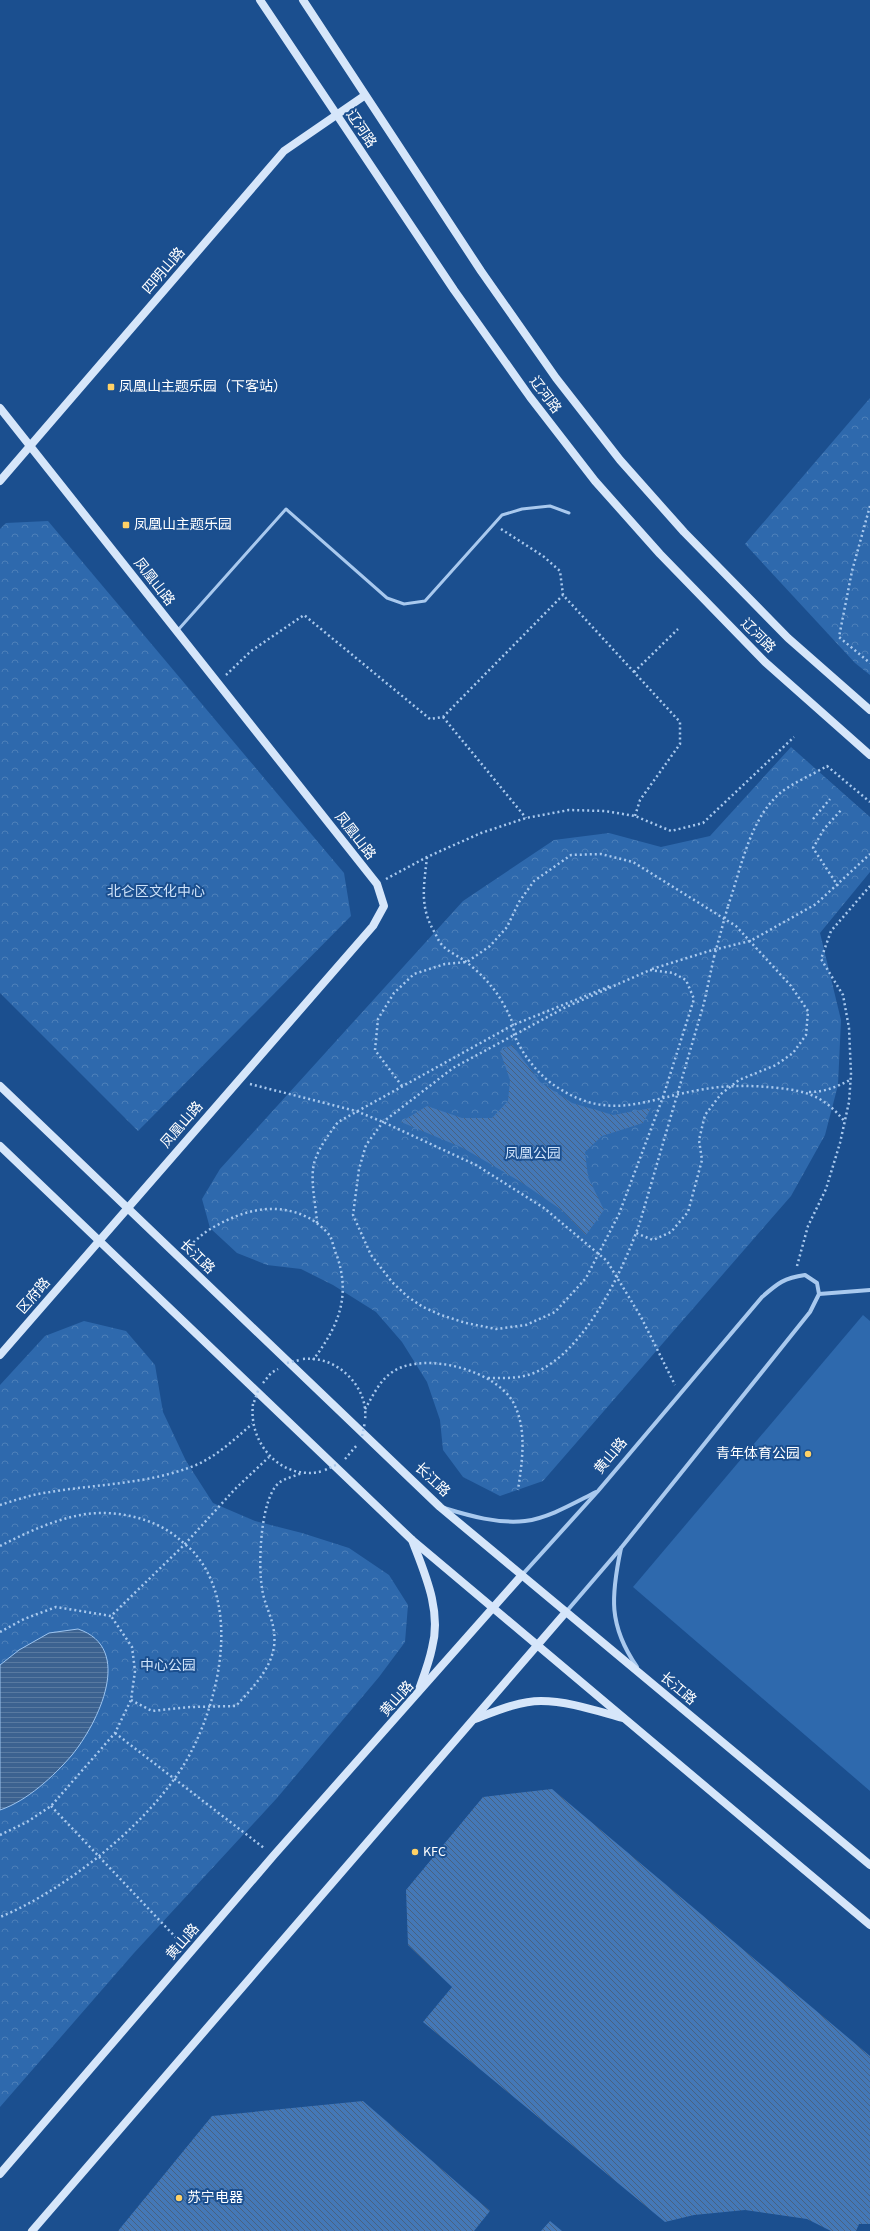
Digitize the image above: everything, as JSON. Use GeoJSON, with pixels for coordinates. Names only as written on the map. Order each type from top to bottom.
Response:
{"type":"FeatureCollection","features":[{"type":"Feature","properties":{"kind":"main road","name":"辽河路"},"geometry":{"type":"LineString","coordinates":[[260,0],[458,297],[530,397],[595,481],[660,554],[765,662],[870,755]]}},
{"type":"Feature","properties":{"kind":"main road","name":"辽河路"},"geometry":{"type":"LineString","coordinates":[[303,0],[364,96],[481,271],[556,378],[620,460],[684,532],[788,638],[870,710]]}},
{"type":"Feature","properties":{"kind":"main road","name":"四明山路"},"geometry":{"type":"LineString","coordinates":[[0,481],[284,151],[364,96]]}},
{"type":"Feature","properties":{"kind":"main road","name":"凤凰山路"},"geometry":{"type":"LineString","coordinates":[[0,408],[377,884],[384,906],[373,926],[72,1272]]}},
{"type":"Feature","properties":{"kind":"main road","name":"长江路"},"geometry":{"type":"LineString","coordinates":[[0,1086],[440,1507],[870,1865]]}},
{"type":"Feature","properties":{"kind":"main road"},"geometry":{"type":"LineString","coordinates":[[0,1146],[412,1539],[870,1925]]}},
{"type":"Feature","properties":{"kind":"main road","name":"区府路"},"geometry":{"type":"LineString","coordinates":[[0,1354],[72,1272]]}},
{"type":"Feature","properties":{"kind":"main road"},"geometry":{"type":"LineString","coordinates":[[412,1539],[434,1608],[435,1628],[433,1647],[416,1697]]}},
{"type":"Feature","properties":{"kind":"main road","name":"黄山路"},"geometry":{"type":"LineString","coordinates":[[0,2174],[274,1855],[416,1697],[522,1575]]}},
{"type":"Feature","properties":{"kind":"main road"},"geometry":{"type":"LineString","coordinates":[[32,2231],[566,1612]]}},
{"type":"Feature","properties":{"kind":"main road"},"geometry":{"type":"LineString","coordinates":[[473,1720],[504,1708],[540,1701],[579,1706],[626,1719]]}},
{"type":"Feature","properties":{"kind":"street"},"geometry":{"type":"LineString","coordinates":[[566,1612],[621,1548],[810,1312],[819,1294],[817,1283],[805,1275],[794,1276]]}},
{"type":"Feature","properties":{"kind":"street","name":"黄山路"},"geometry":{"type":"LineString","coordinates":[[522,1575],[598,1491],[762,1297],[780,1281],[794,1276]]}},
{"type":"Feature","properties":{"kind":"street"},"geometry":{"type":"LineString","coordinates":[[819,1294],[870,1290]]}},
{"type":"Feature","properties":{"kind":"street"},"geometry":{"type":"LineString","coordinates":[[440,1507],[505,1522],[527,1521],[561,1509],[598,1491]]}},
{"type":"Feature","properties":{"kind":"street"},"geometry":{"type":"LineString","coordinates":[[621,1548],[615,1577],[613,1607],[621,1639],[644,1678]]}},
{"type":"Feature","properties":{"kind":"lane"},"geometry":{"type":"LineString","coordinates":[[177,632],[286,509],[387,598],[404,604],[425,601],[502,515],[522,509],[550,506],[569,513]]}},
{"type":"Feature","properties":{"kind":"path"},"geometry":{"type":"LineString","coordinates":[[870,506],[852,571],[839,637],[870,663]]}},
{"type":"Feature","properties":{"kind":"path"},"geometry":{"type":"LineString","coordinates":[[493,524],[543,556],[560,571],[563,595],[680,722],[680,744],[640,800],[635,816]]}},
{"type":"Feature","properties":{"kind":"path"},"geometry":{"type":"LineString","coordinates":[[217,682],[251,651],[304,615],[430,719],[443,717],[563,595]]}},
{"type":"Feature","properties":{"kind":"path"},"geometry":{"type":"LineString","coordinates":[[634,672],[678,629]]}},
{"type":"Feature","properties":{"kind":"path"},"geometry":{"type":"LineString","coordinates":[[443,717],[526,818]]}},
{"type":"Feature","properties":{"kind":"path"},"geometry":{"type":"LineString","coordinates":[[377,884],[427,857],[481,833],[526,818],[569,810],[605,811],[635,816],[671,831],[703,823],[794,737]]}},
{"type":"Feature","properties":{"kind":"path"},"geometry":{"type":"LineString","coordinates":[[488,1378],[517,1377],[535,1373],[551,1364],[566,1351],[600,1308],[627,1258],[636,1233],[704,1003],[722,929],[753,833],[762,814],[779,794],[827,766],[870,802]]}},
{"type":"Feature","properties":{"kind":"path"},"geometry":{"type":"LineString","coordinates":[[813,819],[830,799]]}},
{"type":"Feature","properties":{"kind":"path"},"geometry":{"type":"LineString","coordinates":[[838,886],[813,848],[824,829],[842,809]]}},
{"type":"Feature","properties":{"kind":"path"},"geometry":{"type":"LineString","coordinates":[[402,1086],[376,1050],[378,1019],[394,993],[414,974],[445,964],[466,962],[490,946],[507,927],[519,902],[534,881],[571,855],[601,854],[632,862],[736,926],[791,986],[808,1011],[806,1035],[793,1053],[776,1065],[739,1080],[720,1094],[705,1115],[699,1140],[702,1160],[688,1212],[671,1232],[653,1240],[636,1233]]}},
{"type":"Feature","properties":{"kind":"path"},"geometry":{"type":"LineString","coordinates":[[317,1223],[313,1176],[315,1161],[325,1139],[338,1122],[513,1025],[650,970],[709,951],[750,941],[816,904],[838,886],[870,854]]}},
{"type":"Feature","properties":{"kind":"path"},"geometry":{"type":"LineString","coordinates":[[427,857],[422,896],[428,921],[442,945],[466,962],[492,987],[513,1025],[514,1036],[540,1074],[558,1089],[577,1099],[598,1105],[616,1106],[641,1104],[677,1094],[732,1085],[763,1086],[806,1092],[820,1092],[832,1089],[850,1080]]}},
{"type":"Feature","properties":{"kind":"path"},"geometry":{"type":"LineString","coordinates":[[794,1276],[808,1226],[826,1189],[845,1122],[850,1080],[849,1028],[843,995],[821,959],[831,930],[870,886]]}},
{"type":"Feature","properties":{"kind":"path"},"geometry":{"type":"LineString","coordinates":[[650,970],[673,973],[686,980],[694,998],[663,1097],[618,1214],[586,1278],[555,1312],[526,1325],[496,1329],[466,1323],[423,1307],[408,1297],[392,1282],[371,1255],[353,1215],[362,1157],[366,1145],[383,1122],[453,1068],[564,1008],[650,970]]}},
{"type":"Feature","properties":{"kind":"path"},"geometry":{"type":"LineString","coordinates":[[238,1081],[289,1092],[356,1111],[383,1122],[476,1165],[544,1208],[607,1261],[641,1317],[680,1394]]}},
{"type":"Feature","properties":{"kind":"path"},"geometry":{"type":"LineString","coordinates":[[806,1092],[820,1098],[845,1122]]}},
{"type":"Feature","properties":{"kind":"path"},"geometry":{"type":"LineString","coordinates":[[178,1256],[210,1228],[235,1216],[250,1211],[273,1208],[295,1211],[317,1223],[330,1235],[341,1267],[343,1291],[342,1307],[334,1329],[313,1360]]}},
{"type":"Feature","properties":{"kind":"path"},"geometry":{"type":"LineString","coordinates":[[306,1359],[324,1361],[342,1369],[355,1382],[363,1399],[365,1409],[366,1418],[362,1436],[352,1452],[338,1464],[321,1472],[302,1472],[284,1467],[269,1457],[258,1442],[252,1424],[253,1406],[259,1388],[271,1373],[287,1363],[306,1359]]}},
{"type":"Feature","properties":{"kind":"path"},"geometry":{"type":"LineString","coordinates":[[365,1409],[385,1378],[394,1370],[416,1364],[443,1364],[480,1374],[488,1378],[502,1387],[515,1405],[523,1436],[518,1490]]}},
{"type":"Feature","properties":{"kind":"path"},"geometry":{"type":"LineString","coordinates":[[0,1505],[49,1492],[99,1487],[165,1475],[196,1465],[219,1452],[252,1424]]}},
{"type":"Feature","properties":{"kind":"path"},"geometry":{"type":"LineString","coordinates":[[111,1616],[185,1544],[235,1490],[269,1457]]}},
{"type":"Feature","properties":{"kind":"path"},"geometry":{"type":"LineString","coordinates":[[131,1700],[152,1711],[190,1707],[236,1706],[262,1676],[274,1648],[274,1621],[262,1590],[259,1566],[266,1508],[279,1483],[302,1472]]}},
{"type":"Feature","properties":{"kind":"path"},"geometry":{"type":"LineString","coordinates":[[0,1546],[52,1522],[87,1514],[113,1514],[148,1520],[170,1532],[197,1555],[212,1582],[219,1608],[222,1634],[220,1663],[210,1707],[192,1751],[173,1780],[150,1807],[99,1857],[66,1882],[14,1911],[0,1917]]}},
{"type":"Feature","properties":{"kind":"path"},"geometry":{"type":"LineString","coordinates":[[0,1632],[24,1619],[56,1606],[111,1616],[132,1647],[135,1671],[131,1700],[115,1733],[51,1806],[27,1822],[0,1835]]}},
{"type":"Feature","properties":{"kind":"path"},"geometry":{"type":"LineString","coordinates":[[115,1733],[173,1780],[274,1855]]}},
{"type":"Feature","properties":{"kind":"path"},"geometry":{"type":"LineString","coordinates":[[51,1806],[190,1953]]}},
{"type":"Feature","properties":{"kind":"green space"},"geometry":{"type":"Polygon","coordinates":[[[870,398],[870,675],[855,663],[745,544],[870,398]]]}},
{"type":"Feature","properties":{"kind":"green space","name":"北仑区文化中心"},"geometry":{"type":"Polygon","coordinates":[[[48,521],[344,873],[351,916],[138,1131],[0,993],[0,529],[6,523],[48,521]]]}},
{"type":"Feature","properties":{"kind":"green space","name":"凤凰公园"},"geometry":{"type":"Polygon","coordinates":[[[791,747],[870,817],[870,872],[820,933],[841,1020],[838,1085],[825,1135],[791,1196],[543,1481],[500,1496],[463,1477],[443,1450],[440,1420],[427,1382],[402,1342],[376,1312],[333,1285],[301,1269],[267,1265],[237,1253],[210,1228],[202,1199],[220,1169],[463,901],[554,840],[609,833],[661,847],[710,836],[791,747]]]}},
{"type":"Feature","properties":{"kind":"green space","name":"青年体育公园"},"geometry":{"type":"Polygon","coordinates":[[[863,1315],[870,1321],[870,1791],[633,1587],[863,1315]]]}},
{"type":"Feature","properties":{"kind":"green space","name":"中心公园"},"geometry":{"type":"Polygon","coordinates":[[[84,1321],[126,1331],[155,1365],[163,1412],[186,1461],[213,1503],[255,1521],[302,1533],[349,1548],[389,1575],[408,1605],[405,1642],[379,1677],[277,1798],[134,1953],[0,2107],[0,1385],[45,1336],[84,1321]]]}},
{"type":"Feature","properties":{"kind":"shaded area"},"geometry":{"type":"Polygon","coordinates":[[[78,1629],[95,1639],[105,1652],[108,1669],[106,1687],[100,1706],[82,1741],[65,1763],[30,1794],[20,1801],[0,1810],[0,1665],[19,1650],[49,1633],[78,1629]]]}},
{"type":"Feature","properties":{"kind":"building"},"geometry":{"type":"Polygon","coordinates":[[[512,1045],[540,1082],[572,1103],[613,1115],[651,1108],[643,1123],[602,1136],[585,1152],[588,1177],[604,1210],[586,1235],[563,1211],[521,1182],[463,1148],[401,1122],[427,1106],[462,1118],[492,1118],[508,1101],[510,1080],[500,1051],[512,1045]]]}},
{"type":"Feature","properties":{"kind":"building"},"geometry":{"type":"Polygon","coordinates":[[[552,1789],[870,2056],[870,2224],[859,2224],[856,2231],[831,2231],[807,2219],[745,2210],[694,2215],[665,2222],[423,2022],[452,1987],[408,1945],[406,1890],[483,1797],[552,1789]]]}},
{"type":"Feature","properties":{"kind":"building"},"geometry":{"type":"Polygon","coordinates":[[[363,2101],[490,2211],[474,2231],[118,2231],[212,2116],[363,2101]]]}},
{"type":"Feature","properties":{"kind":"building"},"geometry":{"type":"Polygon","coordinates":[[[550,2221],[562,2231],[541,2231],[550,2221]]]}},
{"type":"Feature","properties":{"kind":"place","name":"凤凰山主题乐园（下客站）"},"geometry":{"type":"Point","coordinates":[111,387]}},
{"type":"Feature","properties":{"kind":"place","name":"凤凰山主题乐园"},"geometry":{"type":"Point","coordinates":[126,525]}},
{"type":"Feature","properties":{"kind":"place","name":"青年体育公园"},"geometry":{"type":"Point","coordinates":[808,1454]}},
{"type":"Feature","properties":{"kind":"place","name":"KFC"},"geometry":{"type":"Point","coordinates":[415,1852]}},
{"type":"Feature","properties":{"kind":"place","name":"苏宁电器"},"geometry":{"type":"Point","coordinates":[179,2198]}}]}
